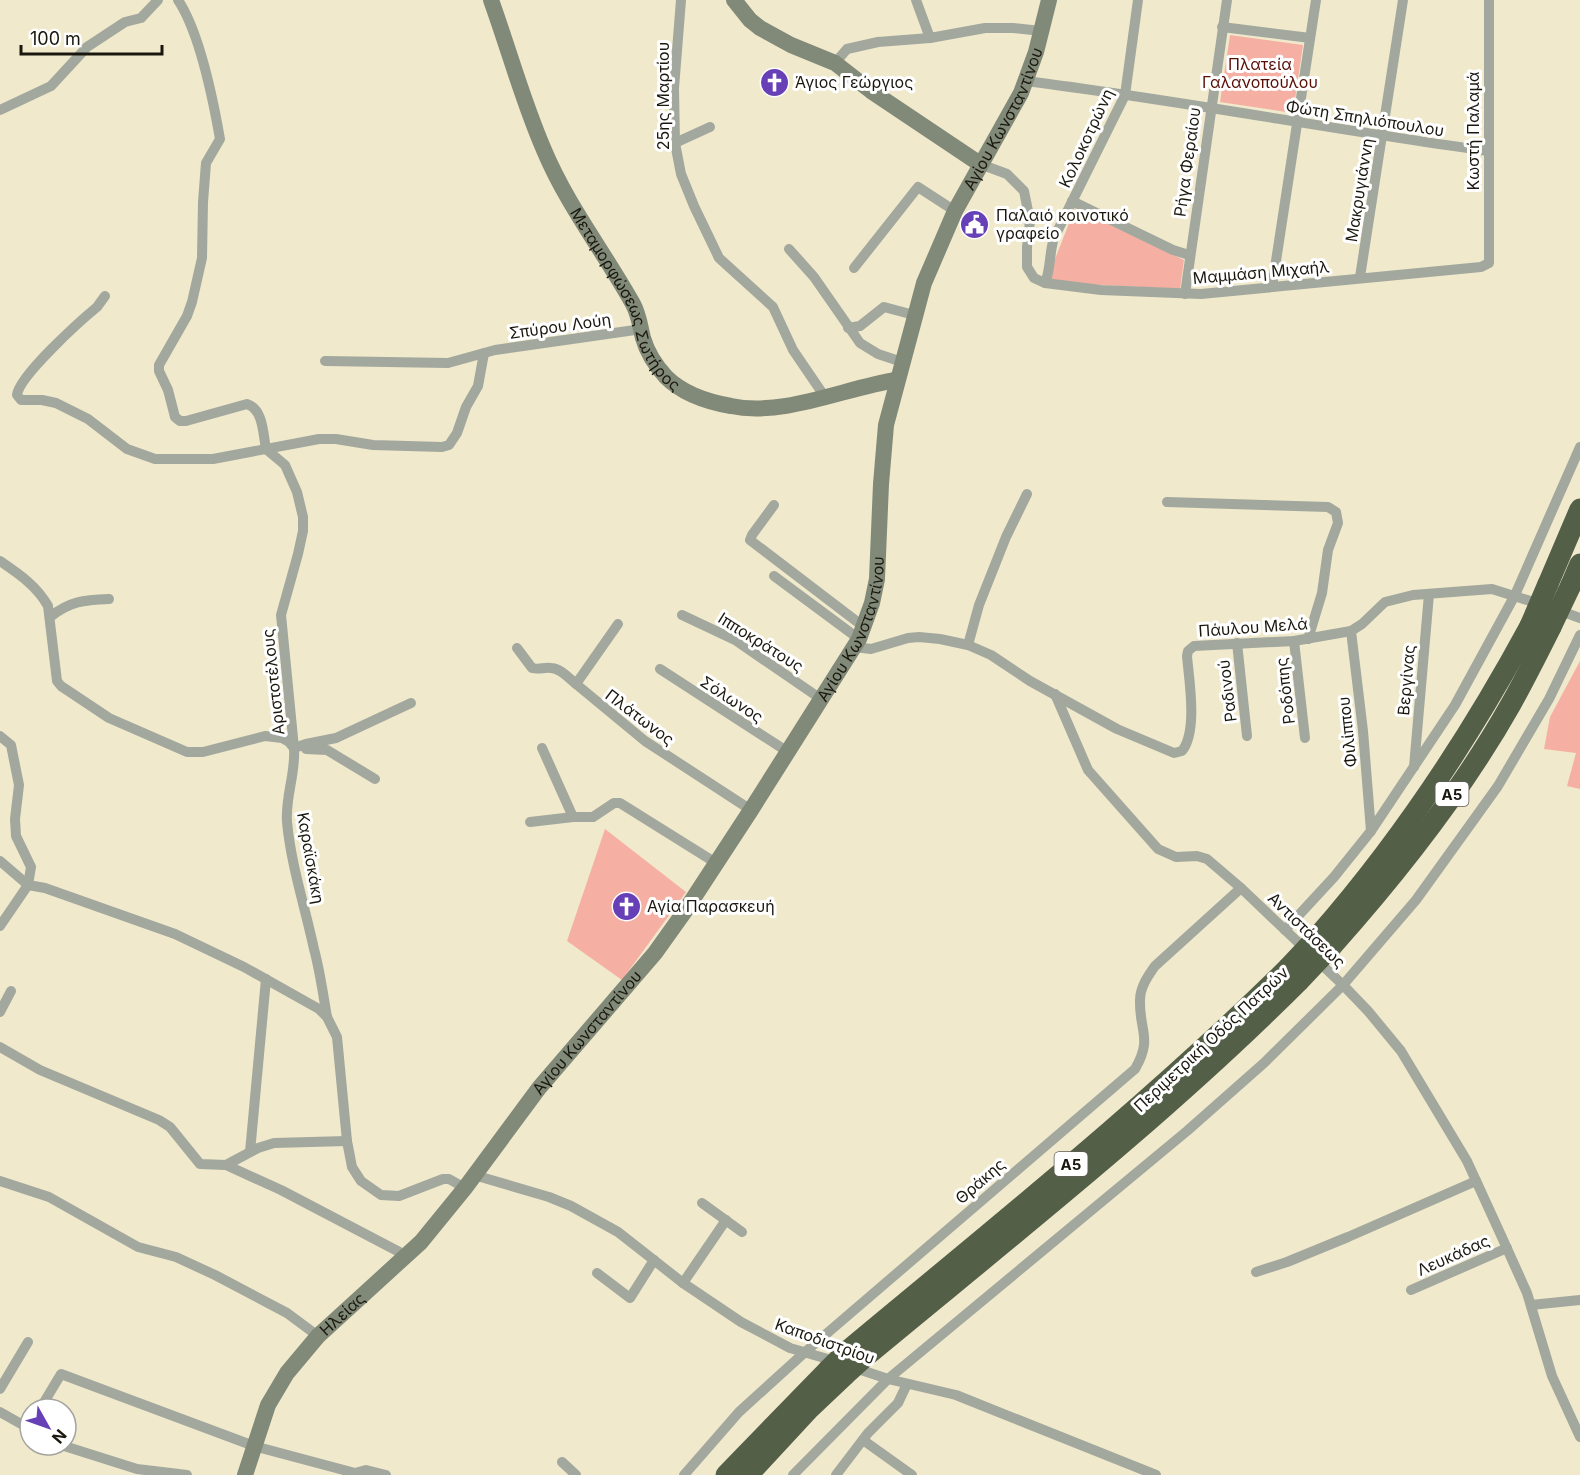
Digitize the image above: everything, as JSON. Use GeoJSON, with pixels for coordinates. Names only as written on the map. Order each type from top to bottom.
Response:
{"type":"FeatureCollection","features":[{"type":"Feature","properties":{"kind":"highway","name":"Περιμετρική Οδός Πατρών"},"geometry":{"type":"LineString","coordinates":[[1326,941],[1452,761],[1486,706],[1530,626],[1580,509]]}},
{"type":"Feature","properties":{"kind":"highway","name":"Περιμετρική Οδός Πατρών"},"geometry":{"type":"LineString","coordinates":[[726,1475],[856,1355],[1203,1050],[1293,974],[1393,875],[1456,789],[1510,705],[1551,627],[1580,564]]}},
{"type":"Feature","properties":{"kind":"highway","name":"Περιμετρική Οδός Πατρών"},"geometry":{"type":"LineString","coordinates":[[748,1475],[809,1410],[837,1373]]}},
{"type":"Feature","properties":{"kind":"main road","name":"Μεταμορφώσεως Σωτήρος"},"geometry":{"type":"LineString","coordinates":[[491,0],[544,150],[577,215],[637,311],[646,345],[661,370],[674,384],[691,394],[734,407],[759,409],[896,381]]}},
{"type":"Feature","properties":{"kind":"main road"},"geometry":{"type":"LineString","coordinates":[[734,0],[750,20],[760,28],[791,45],[835,63],[871,92],[980,164]]}},
{"type":"Feature","properties":{"kind":"main road","name":"Αγίου Κωνσταντίνου"},"geometry":{"type":"LineString","coordinates":[[469,1182],[539,1088],[655,953],[751,810],[859,638],[872,603],[877,579],[886,426],[914,315],[932,260],[955,211],[1016,103],[1025,81],[1049,0]]}},
{"type":"Feature","properties":{"kind":"main road","name":"Ηλείας"},"geometry":{"type":"LineString","coordinates":[[245,1475],[268,1405],[279,1384],[295,1362],[318,1336],[421,1242],[469,1182]]}},
{"type":"Feature","properties":{"kind":"street"},"geometry":{"type":"LineString","coordinates":[[0,110],[51,86],[87,47],[125,22],[141,18],[158,0]]}},
{"type":"Feature","properties":{"kind":"street"},"geometry":{"type":"LineString","coordinates":[[178,0],[185,10],[196,42],[213,102],[220,139],[218,147],[206,163],[201,268],[187,316],[159,365],[159,371],[171,400],[175,417],[180,421],[246,404],[254,406],[258,412],[266,449]]}},
{"type":"Feature","properties":{"kind":"street","name":"25ης Μαρτίου"},"geometry":{"type":"LineString","coordinates":[[681,0],[675,68],[675,143],[681,174],[715,252],[726,267],[773,307],[793,350],[825,397]]}},
{"type":"Feature","properties":{"kind":"street"},"geometry":{"type":"LineString","coordinates":[[916,0],[930,38]]}},
{"type":"Feature","properties":{"kind":"street","name":"Κολοκοτρώνη"},"geometry":{"type":"LineString","coordinates":[[1046,283],[1050,248],[1125,95],[1138,0]]}},
{"type":"Feature","properties":{"kind":"street","name":"Ρήγα Φεραίου"},"geometry":{"type":"LineString","coordinates":[[1185,294],[1227,0]]}},
{"type":"Feature","properties":{"kind":"street"},"geometry":{"type":"LineString","coordinates":[[1272,287],[1316,0]]}},
{"type":"Feature","properties":{"kind":"street","name":"Μακρυγιάννη"},"geometry":{"type":"LineString","coordinates":[[1360,277],[1403,0]]}},
{"type":"Feature","properties":{"kind":"street","name":"Κωστή Παλαμά"},"geometry":{"type":"LineString","coordinates":[[1489,0],[1489,262]]}},
{"type":"Feature","properties":{"kind":"street"},"geometry":{"type":"LineString","coordinates":[[1222,27],[1310,38]]}},
{"type":"Feature","properties":{"kind":"street"},"geometry":{"type":"LineString","coordinates":[[835,63],[847,49],[878,42],[930,38],[985,28],[1041,31]]}},
{"type":"Feature","properties":{"kind":"street","name":"Φώτη Σπηλιόπουλου"},"geometry":{"type":"LineString","coordinates":[[1025,81],[1210,108],[1382,137],[1488,151]]}},
{"type":"Feature","properties":{"kind":"street"},"geometry":{"type":"LineString","coordinates":[[675,143],[710,127]]}},
{"type":"Feature","properties":{"kind":"street"},"geometry":{"type":"LineString","coordinates":[[980,164],[1007,174],[1024,191],[1030,221],[1026,247],[1027,267],[1034,278],[1046,283]]}},
{"type":"Feature","properties":{"kind":"street"},"geometry":{"type":"LineString","coordinates":[[854,268],[918,187],[955,211]]}},
{"type":"Feature","properties":{"kind":"street"},"geometry":{"type":"LineString","coordinates":[[1072,201],[1173,250],[1189,255]]}},
{"type":"Feature","properties":{"kind":"street"},"geometry":{"type":"LineString","coordinates":[[789,249],[814,277],[854,336],[868,350],[902,362]]}},
{"type":"Feature","properties":{"kind":"street","name":"Μαμμάση Μιχαήλ"},"geometry":{"type":"LineString","coordinates":[[1046,283],[1101,290],[1185,294],[1221,293],[1360,277],[1481,267],[1489,262]]}},
{"type":"Feature","properties":{"kind":"street"},"geometry":{"type":"LineString","coordinates":[[105,296],[97,307],[55,346],[22,384],[17,395],[21,400],[42,399],[57,403],[88,419],[127,449],[155,459],[213,459],[319,439],[336,438],[373,445],[442,447],[449,445],[458,433],[466,407],[478,386],[484,353]]}},
{"type":"Feature","properties":{"kind":"street"},"geometry":{"type":"LineString","coordinates":[[848,328],[860,326],[884,307],[914,315]]}},
{"type":"Feature","properties":{"kind":"street","name":"Σπύρου Λούη"},"geometry":{"type":"LineString","coordinates":[[324,361],[460,362],[484,353],[642,329]]}},
{"type":"Feature","properties":{"kind":"street"},"geometry":{"type":"LineString","coordinates":[[1285,930],[1334,877],[1371,831],[1455,705],[1515,595],[1580,447]]}},
{"type":"Feature","properties":{"kind":"street","name":"Αριστοτέλους"},"geometry":{"type":"LineString","coordinates":[[266,449],[285,465],[297,492],[303,518],[298,554],[281,615],[294,748]]}},
{"type":"Feature","properties":{"kind":"street"},"geometry":{"type":"LineString","coordinates":[[968,645],[979,605],[1006,537],[1027,494]]}},
{"type":"Feature","properties":{"kind":"street"},"geometry":{"type":"LineString","coordinates":[[1167,502],[1328,507],[1334,510],[1338,523],[1328,550],[1322,593],[1308,639]]}},
{"type":"Feature","properties":{"kind":"street"},"geometry":{"type":"LineString","coordinates":[[774,505],[750,540],[871,649],[919,637],[968,645],[990,655],[1055,694]]}},
{"type":"Feature","properties":{"kind":"street"},"geometry":{"type":"LineString","coordinates":[[0,561],[38,591],[48,606],[57,681],[109,718],[195,754],[265,736],[282,738],[294,748],[327,750],[375,779]]}},
{"type":"Feature","properties":{"kind":"street"},"geometry":{"type":"LineString","coordinates":[[774,576],[859,638]]}},
{"type":"Feature","properties":{"kind":"street","name":"Πάυλου Μελά"},"geometry":{"type":"LineString","coordinates":[[1055,694],[1117,729],[1168,752],[1179,753],[1185,748],[1189,736],[1191,700],[1188,651],[1197,645],[1294,641],[1351,631],[1362,624],[1385,602],[1392,599],[1492,589],[1580,618]]}},
{"type":"Feature","properties":{"kind":"street","name":"Βεργίνας"},"geometry":{"type":"LineString","coordinates":[[1413,769],[1429,594]]}},
{"type":"Feature","properties":{"kind":"street"},"geometry":{"type":"LineString","coordinates":[[50,617],[58,610],[79,600],[109,599]]}},
{"type":"Feature","properties":{"kind":"street","name":"Ιπποκράτους"},"geometry":{"type":"LineString","coordinates":[[682,615],[735,640],[821,699]]}},
{"type":"Feature","properties":{"kind":"street"},"geometry":{"type":"LineString","coordinates":[[576,684],[618,624]]}},
{"type":"Feature","properties":{"kind":"street","name":"Φιλίππου"},"geometry":{"type":"LineString","coordinates":[[1351,631],[1363,731],[1371,831]]}},
{"type":"Feature","properties":{"kind":"street"},"geometry":{"type":"LineString","coordinates":[[793,1475],[888,1379],[1188,1131],[1264,1063],[1343,985],[1416,900],[1498,786],[1549,699],[1580,635]]}},
{"type":"Feature","properties":{"kind":"street","name":"Ροδόπης"},"geometry":{"type":"LineString","coordinates":[[1294,641],[1305,738]]}},
{"type":"Feature","properties":{"kind":"street","name":"Ραδινού"},"geometry":{"type":"LineString","coordinates":[[1237,643],[1247,736]]}},
{"type":"Feature","properties":{"kind":"street","name":"Πλάτωνος"},"geometry":{"type":"LineString","coordinates":[[517,648],[532,668],[540,670],[553,668],[564,674],[645,741],[751,810]]}},
{"type":"Feature","properties":{"kind":"street","name":"Σόλωνος"},"geometry":{"type":"LineString","coordinates":[[660,669],[788,752]]}},
{"type":"Feature","properties":{"kind":"street","name":"Αντιστάσεως"},"geometry":{"type":"LineString","coordinates":[[1055,694],[1088,770],[1158,849],[1176,857],[1197,856],[1207,859],[1241,888],[1343,985],[1401,1051],[1438,1109],[1476,1181],[1531,1305],[1552,1376],[1580,1437]]}},
{"type":"Feature","properties":{"kind":"street"},"geometry":{"type":"LineString","coordinates":[[294,748],[336,738],[411,703]]}},
{"type":"Feature","properties":{"kind":"street"},"geometry":{"type":"LineString","coordinates":[[0,736],[10,745],[19,785],[15,819],[16,836],[31,867],[28,885],[0,926]]}},
{"type":"Feature","properties":{"kind":"street","name":"Καραϊσκάκη"},"geometry":{"type":"LineString","coordinates":[[294,748],[293,772],[287,803],[287,823],[299,892],[315,949],[327,1017],[337,1037],[347,1141]]}},
{"type":"Feature","properties":{"kind":"street"},"geometry":{"type":"LineString","coordinates":[[542,748],[573,817]]}},
{"type":"Feature","properties":{"kind":"street"},"geometry":{"type":"LineString","coordinates":[[530,822],[593,817],[614,803],[620,803],[716,863]]}},
{"type":"Feature","properties":{"kind":"street"},"geometry":{"type":"LineString","coordinates":[[0,861],[28,885],[45,888],[175,934],[266,979],[308,1002],[327,1017]]}},
{"type":"Feature","properties":{"kind":"street","name":"Θράκης"},"geometry":{"type":"LineString","coordinates":[[684,1475],[739,1412],[804,1353],[1134,1069],[1143,1054],[1145,1042],[1139,999],[1144,981],[1155,966],[1241,888]]}},
{"type":"Feature","properties":{"kind":"street"},"geometry":{"type":"LineString","coordinates":[[250,1152],[266,979]]}},
{"type":"Feature","properties":{"kind":"street"},"geometry":{"type":"LineString","coordinates":[[0,1012],[11,991]]}},
{"type":"Feature","properties":{"kind":"street"},"geometry":{"type":"LineString","coordinates":[[0,1047],[40,1070],[159,1120],[170,1127],[200,1164],[226,1165],[281,1190],[407,1256]]}},
{"type":"Feature","properties":{"kind":"street"},"geometry":{"type":"LineString","coordinates":[[226,1165],[265,1145],[281,1142],[347,1141]]}},
{"type":"Feature","properties":{"kind":"street","name":"Καποδιστρίου"},"geometry":{"type":"LineString","coordinates":[[347,1141],[351,1167],[360,1181],[381,1195],[399,1196],[443,1179],[449,1179],[549,1197],[572,1206],[618,1232],[682,1283],[748,1326],[790,1348],[888,1379],[956,1395],[1156,1475]]}},
{"type":"Feature","properties":{"kind":"street"},"geometry":{"type":"LineString","coordinates":[[0,1181],[49,1197],[138,1247],[176,1257],[214,1275],[287,1313],[318,1336]]}},
{"type":"Feature","properties":{"kind":"street"},"geometry":{"type":"LineString","coordinates":[[1256,1272],[1348,1238],[1476,1181]]}},
{"type":"Feature","properties":{"kind":"street"},"geometry":{"type":"LineString","coordinates":[[702,1203],[742,1232]]}},
{"type":"Feature","properties":{"kind":"street"},"geometry":{"type":"LineString","coordinates":[[682,1283],[726,1220]]}},
{"type":"Feature","properties":{"kind":"street","name":"Λευκάδας"},"geometry":{"type":"LineString","coordinates":[[1411,1290],[1507,1248]]}},
{"type":"Feature","properties":{"kind":"street"},"geometry":{"type":"LineString","coordinates":[[597,1273],[630,1298],[654,1260]]}},
{"type":"Feature","properties":{"kind":"street"},"geometry":{"type":"LineString","coordinates":[[1531,1305],[1580,1300]]}},
{"type":"Feature","properties":{"kind":"street"},"geometry":{"type":"LineString","coordinates":[[0,1389],[28,1342]]}},
{"type":"Feature","properties":{"kind":"street"},"geometry":{"type":"LineString","coordinates":[[47,1397],[61,1374],[254,1446],[355,1473],[366,1470],[386,1475]]}},
{"type":"Feature","properties":{"kind":"street"},"geometry":{"type":"LineString","coordinates":[[836,1475],[873,1427],[898,1403],[907,1384]]}},
{"type":"Feature","properties":{"kind":"street"},"geometry":{"type":"LineString","coordinates":[[0,1412],[18,1422]]}},
{"type":"Feature","properties":{"kind":"street"},"geometry":{"type":"LineString","coordinates":[[863,1440],[912,1475]]}},
{"type":"Feature","properties":{"kind":"street"},"geometry":{"type":"LineString","coordinates":[[78,1452],[137,1469],[187,1475]]}},
{"type":"Feature","properties":{"kind":"street"},"geometry":{"type":"LineString","coordinates":[[562,1462],[576,1475]]}},
{"type":"Feature","properties":{"kind":"green space","name":"Πλατεία Γαλανοπούλου"},"geometry":{"type":"Polygon","coordinates":[[[1230,35],[1303,45],[1293,113],[1220,102],[1230,35]]]}},
{"type":"Feature","properties":{"kind":"green space"},"geometry":{"type":"Polygon","coordinates":[[[1075,208],[1184,260],[1180,289],[1046,282],[1075,208]]]}},
{"type":"Feature","properties":{"kind":"green space"},"geometry":{"type":"Polygon","coordinates":[[[1580,661],[1580,789],[1567,786],[1576,753],[1544,749],[1550,717],[1580,661]]]}},
{"type":"Feature","properties":{"kind":"green space"},"geometry":{"type":"Polygon","coordinates":[[[605,829],[686,892],[622,980],[567,941],[605,829]]]}},
{"type":"Feature","properties":{"kind":"place","name":"Άγιος Γεώργιος"},"geometry":{"type":"Point","coordinates":[774,82]}},
{"type":"Feature","properties":{"kind":"place","name":"Παλαιό κοινοτικό γραφείο"},"geometry":{"type":"Point","coordinates":[975,224]}},
{"type":"Feature","properties":{"kind":"place","name":"Αγία Παρασκευή"},"geometry":{"type":"Point","coordinates":[626,906]}}]}
